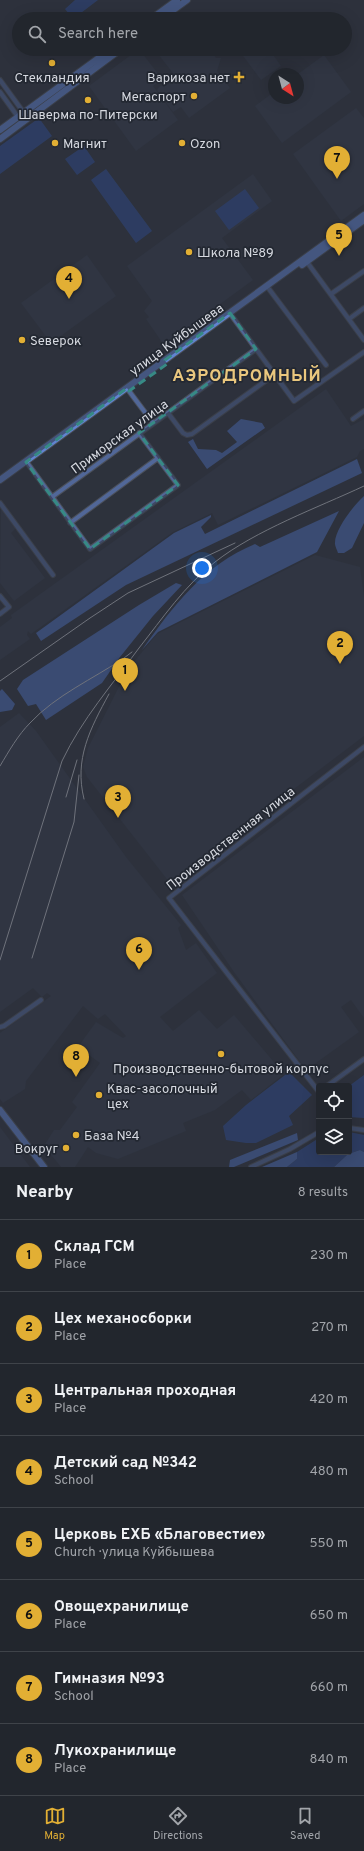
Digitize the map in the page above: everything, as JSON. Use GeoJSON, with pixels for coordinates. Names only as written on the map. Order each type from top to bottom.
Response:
{"type":"FeatureCollection","features":[{"type":"Feature","properties":{"kind":"main road"},"geometry":{"type":"LineString","coordinates":[[161,12],[177,0]]}},
{"type":"Feature","properties":{"kind":"main road"},"geometry":{"type":"LineString","coordinates":[[171,12],[187,0]]}},
{"type":"Feature","properties":{"kind":"main road"},"geometry":{"type":"LineString","coordinates":[[0,130],[102,56]]}},
{"type":"Feature","properties":{"kind":"main road"},"geometry":{"type":"LineString","coordinates":[[0,139],[112,56]]}},
{"type":"Feature","properties":{"kind":"main road"},"geometry":{"type":"LineString","coordinates":[[41,108],[37,109],[36,106],[49,95]]}},
{"type":"Feature","properties":{"kind":"main road"},"geometry":{"type":"LineString","coordinates":[[24,113],[26,121]]}},
{"type":"Feature","properties":{"kind":"main road"},"geometry":{"type":"LineString","coordinates":[[18,117],[26,121]]}},
{"type":"Feature","properties":{"kind":"main road","name":"улица Куйбышева"},"geometry":{"type":"LineString","coordinates":[[0,485],[27,463],[306,260],[364,215]]}},
{"type":"Feature","properties":{"kind":"main road","name":"улица Куйбышева"},"geometry":{"type":"LineString","coordinates":[[342,233],[364,220]]}},
{"type":"Feature","properties":{"kind":"main road","name":"улица Куйбышева"},"geometry":{"type":"LineString","coordinates":[[0,480],[27,463]]}},
{"type":"Feature","properties":{"kind":"main road"},"geometry":{"type":"LineString","coordinates":[[0,1110],[44,1167]]}},
{"type":"Feature","properties":{"kind":"street"},"geometry":{"type":"LineString","coordinates":[[0,80],[24,113]]}},
{"type":"Feature","properties":{"kind":"street"},"geometry":{"type":"LineString","coordinates":[[0,92],[18,117]]}},
{"type":"Feature","properties":{"kind":"street"},"geometry":{"type":"LineString","coordinates":[[306,260],[364,340]]}},
{"type":"Feature","properties":{"kind":"street"},"geometry":{"type":"LineString","coordinates":[[331,294],[364,271]]}},
{"type":"Feature","properties":{"kind":"street"},"geometry":{"type":"LineString","coordinates":[[268,287],[326,365]]}},
{"type":"Feature","properties":{"kind":"street"},"geometry":{"type":"LineString","coordinates":[[349,319],[364,308]]}},
{"type":"Feature","properties":{"kind":"street"},"geometry":{"type":"LineString","coordinates":[[231,314],[294,401],[364,352]]}},
{"type":"Feature","properties":{"kind":"street","name":"Приморская улица"},"geometry":{"type":"LineString","coordinates":[[52,497],[256,349]]}},
{"type":"Feature","properties":{"kind":"street"},"geometry":{"type":"LineString","coordinates":[[168,413],[183,433],[187,435],[192,434],[275,374]]}},
{"type":"Feature","properties":{"kind":"street"},"geometry":{"type":"LineString","coordinates":[[128,390],[153,423]]}},
{"type":"Feature","properties":{"kind":"street"},"geometry":{"type":"LineString","coordinates":[[353,419],[364,411]]}},
{"type":"Feature","properties":{"kind":"street"},"geometry":{"type":"LineString","coordinates":[[27,463],[90,549],[178,485],[139,433]]}},
{"type":"Feature","properties":{"kind":"street"},"geometry":{"type":"LineString","coordinates":[[70,523],[158,458]]}},
{"type":"Feature","properties":{"kind":"street"},"geometry":{"type":"LineString","coordinates":[[0,503],[53,575]]}},
{"type":"Feature","properties":{"kind":"street"},"geometry":{"type":"LineString","coordinates":[[0,596],[9,608],[0,614]]}},
{"type":"Feature","properties":{"kind":"street","name":"Производственная улица"},"geometry":{"type":"LineString","coordinates":[[316,1088],[169,898],[364,747]]}},
{"type":"Feature","properties":{"kind":"street"},"geometry":{"type":"LineString","coordinates":[[0,1027],[41,1000]]}},
{"type":"Feature","properties":{"kind":"street"},"geometry":{"type":"LineString","coordinates":[[331,1083],[364,1059]]}},
{"type":"Feature","properties":{"kind":"street"},"geometry":{"type":"LineString","coordinates":[[352,1128],[364,1130]]}},
{"type":"Feature","properties":{"kind":"street"},"geometry":{"type":"LineString","coordinates":[[251,1167],[290,1149],[316,1134]]}},
{"type":"Feature","properties":{"kind":"highlighted area"},"geometry":{"type":"Polygon","coordinates":[[[230,313],[256,349],[139,433],[178,485],[90,549],[26,462],[127,388],[129,391],[167,364],[165,360],[230,313]]]}},
{"type":"Feature","properties":{"kind":"shaded area"},"geometry":{"type":"Polygon","coordinates":[[[75,0],[98,0],[82,12],[67,12],[65,9],[75,0]]]}},
{"type":"Feature","properties":{"kind":"shaded area"},"geometry":{"type":"Polygon","coordinates":[[[130,56],[144,56],[162,79],[153,86],[178,120],[136,151],[89,86],[130,56]]]}},
{"type":"Feature","properties":{"kind":"shaded area"},"geometry":{"type":"Polygon","coordinates":[[[160,56],[215,56],[216,58],[221,58],[217,71],[230,88],[189,118],[181,107],[173,112],[157,90],[160,86],[167,85],[177,78],[160,56]]]}},
{"type":"Feature","properties":{"kind":"shaded area"},"geometry":{"type":"Polygon","coordinates":[[[243,56],[274,56],[281,66],[278,68],[268,68],[268,75],[261,80],[243,56]]]}},
{"type":"Feature","properties":{"kind":"shaded area"},"geometry":{"type":"Polygon","coordinates":[[[323,56],[325,56],[351,92],[282,143],[255,106],[268,96],[268,104],[304,104],[304,70],[323,56]]]}},
{"type":"Feature","properties":{"kind":"shaded area"},"geometry":{"type":"Polygon","coordinates":[[[356,108],[364,118],[364,204],[341,221],[293,154],[356,108]]]}},
{"type":"Feature","properties":{"kind":"shaded area"},"geometry":{"type":"Polygon","coordinates":[[[39,118],[52,136],[0,174],[0,146],[39,118]]]}},
{"type":"Feature","properties":{"kind":"shaded area"},"geometry":{"type":"Polygon","coordinates":[[[84,146],[95,162],[77,175],[65,159],[84,146]]]}},
{"type":"Feature","properties":{"kind":"shaded area"},"geometry":{"type":"Polygon","coordinates":[[[106,169],[152,231],[136,243],[91,180],[106,169]]]}},
{"type":"Feature","properties":{"kind":"shaded area","name":"Школа №89"},"geometry":{"type":"Polygon","coordinates":[[[253,174],[272,201],[222,238],[253,280],[164,345],[146,319],[149,317],[144,311],[152,301],[127,266],[253,174]]]}},
{"type":"Feature","properties":{"kind":"shaded area"},"geometry":{"type":"Polygon","coordinates":[[[245,189],[259,208],[229,230],[215,211],[245,189]]]}},
{"type":"Feature","properties":{"kind":"shaded area"},"geometry":{"type":"Polygon","coordinates":[[[87,255],[116,296],[51,343],[21,303],[87,255]]]}},
{"type":"Feature","properties":{"kind":"shaded area"},"geometry":{"type":"Polygon","coordinates":[[[326,389],[351,426],[364,419],[364,449],[360,451],[357,457],[218,525],[212,513],[173,532],[31,634],[28,631],[27,635],[30,639],[0,660],[0,627],[12,618],[11,615],[326,389]]]}},
{"type":"Feature","properties":{"kind":"shaded area"},"geometry":{"type":"Polygon","coordinates":[[[241,419],[262,423],[265,428],[207,469],[188,442],[193,439],[198,449],[216,450],[222,453],[237,442],[227,431],[241,419]]]}},
{"type":"Feature","properties":{"kind":"shaded area"},"geometry":{"type":"Polygon","coordinates":[[[357,459],[362,473],[126,585],[41,641],[36,633],[174,533],[211,515],[211,517],[201,527],[205,534],[357,459]]]}},
{"type":"Feature","properties":{"kind":"shaded area"},"geometry":{"type":"Polygon","coordinates":[[[364,496],[364,523],[352,548],[344,553],[338,553],[335,544],[341,525],[350,511],[364,496]]]}},
{"type":"Feature","properties":{"kind":"shaded area"},"geometry":{"type":"Polygon","coordinates":[[[1,508],[16,528],[11,533],[45,578],[14,601],[0,583],[1,508]]]}},
{"type":"Feature","properties":{"kind":"shaded area"},"geometry":{"type":"Polygon","coordinates":[[[339,511],[317,552],[158,632],[142,650],[191,588],[220,563],[255,544],[260,547],[339,511]]]}},
{"type":"Feature","properties":{"kind":"shaded area"},"geometry":{"type":"Polygon","coordinates":[[[315,555],[360,567],[364,597],[364,736],[170,883],[87,777],[83,767],[88,748],[128,669],[157,634],[315,555]]]}},
{"type":"Feature","properties":{"kind":"shaded area"},"geometry":{"type":"Polygon","coordinates":[[[176,583],[182,585],[153,616],[120,657],[102,683],[46,720],[36,704],[28,706],[17,689],[23,680],[139,605],[176,583]]]}},
{"type":"Feature","properties":{"kind":"shaded area"},"geometry":{"type":"Polygon","coordinates":[[[2,689],[15,704],[12,710],[0,712],[0,691],[2,689]]]}},
{"type":"Feature","properties":{"kind":"shaded area"},"geometry":{"type":"Polygon","coordinates":[[[19,713],[36,731],[126,857],[181,925],[178,928],[186,950],[196,943],[217,973],[160,1017],[173,1031],[199,1010],[217,1029],[234,1015],[284,1074],[251,1100],[242,1090],[215,1110],[183,1123],[186,1131],[118,1159],[96,1153],[88,1147],[75,1167],[61,1167],[44,1146],[54,1130],[60,1130],[77,1107],[72,1102],[100,1063],[78,1047],[96,1022],[123,1038],[126,1036],[105,1014],[98,1019],[83,1006],[26,1081],[25,1089],[3,1103],[0,1099],[0,1033],[51,996],[47,993],[42,997],[33,988],[0,1012],[0,727],[19,713]]]}},
{"type":"Feature","properties":{"kind":"shaded area"},"geometry":{"type":"Polygon","coordinates":[[[364,757],[364,1018],[351,1000],[341,1007],[359,1032],[306,1070],[234,972],[182,895],[364,757]]]}},
{"type":"Feature","properties":{"kind":"shaded area"},"geometry":{"type":"Polygon","coordinates":[[[289,1072],[312,1095],[289,1116],[293,1125],[256,1143],[226,1140],[223,1126],[246,1105],[289,1072]]]}},
{"type":"Feature","properties":{"kind":"shaded area"},"geometry":{"type":"Polygon","coordinates":[[[364,1075],[364,1118],[352,1117],[352,1084],[364,1075]]]}},
{"type":"Feature","properties":{"kind":"shaded area"},"geometry":{"type":"Polygon","coordinates":[[[0,1127],[30,1167],[0,1167],[0,1127]]]}},
{"type":"Feature","properties":{"kind":"shaded area"},"geometry":{"type":"Polygon","coordinates":[[[297,1133],[298,1140],[234,1167],[229,1167],[230,1160],[297,1133]]]}},
{"type":"Feature","properties":{"kind":"shaded area"},"geometry":{"type":"Polygon","coordinates":[[[352,1133],[364,1135],[364,1152],[360,1150],[352,1153],[352,1133]]]}},
{"type":"Feature","properties":{"kind":"shaded area"},"geometry":{"type":"Polygon","coordinates":[[[316,1140],[316,1155],[347,1155],[334,1167],[287,1167],[297,1159],[297,1152],[316,1140]]]}},
{"type":"Feature","properties":{"kind":"shaded area"},"geometry":{"type":"Polygon","coordinates":[[[360,1150],[364,1152],[364,1167],[334,1167],[347,1155],[352,1155],[352,1153],[360,1150]]]}},
{"type":"Feature","properties":{"kind":"shaded area"},"geometry":{"type":"Polygon","coordinates":[[[297,1152],[297,1159],[287,1167],[262,1167],[297,1152]]]}},
{"type":"Feature","properties":{"kind":"railway"},"geometry":{"type":"LineString","coordinates":[[0,960],[62,761],[88,717],[165,614],[204,571],[231,550],[307,511],[364,486]]}},
{"type":"Feature","properties":{"kind":"railway"},"geometry":{"type":"LineString","coordinates":[[0,681],[128,593],[235,543]]}},
{"type":"Feature","properties":{"kind":"railway"},"geometry":{"type":"LineString","coordinates":[[0,766],[14,743],[40,713],[75,688],[132,652]]}},
{"type":"Feature","properties":{"kind":"railway"},"geometry":{"type":"LineString","coordinates":[[84,799],[81,784],[83,757],[90,732],[109,694]]}},
{"type":"Feature","properties":{"kind":"railway"},"geometry":{"type":"LineString","coordinates":[[66,797],[77,760]]}},
{"type":"Feature","properties":{"kind":"railway"},"geometry":{"type":"LineString","coordinates":[[32,958],[74,822],[79,775]]}},
{"type":"Feature","properties":{"kind":"place","name":"Стекландия"},"geometry":{"type":"Point","coordinates":[52,63]}},
{"type":"Feature","properties":{"kind":"place","name":"Варикоза нет"},"geometry":{"type":"Point","coordinates":[239,77]}},
{"type":"Feature","properties":{"kind":"place","name":"Мегаспорт"},"geometry":{"type":"Point","coordinates":[194,96]}},
{"type":"Feature","properties":{"kind":"place","name":"Шаверма по-Питерски"},"geometry":{"type":"Point","coordinates":[88,100]}},
{"type":"Feature","properties":{"kind":"place","name":"Магнит"},"geometry":{"type":"Point","coordinates":[55,143]}},
{"type":"Feature","properties":{"kind":"place","name":"Ozon"},"geometry":{"type":"Point","coordinates":[182,143]}},
{"type":"Feature","properties":{"kind":"place","name":"Гимназия №93"},"geometry":{"type":"Point","coordinates":[337,179]}},
{"type":"Feature","properties":{"kind":"place","name":"Школа №89"},"geometry":{"type":"Point","coordinates":[189,252]}},
{"type":"Feature","properties":{"kind":"place","name":"Церковь ЕХБ «Благовестие»"},"geometry":{"type":"Point","coordinates":[339,256]}},
{"type":"Feature","properties":{"kind":"place","name":"Детский сад №342"},"geometry":{"type":"Point","coordinates":[69,299]}},
{"type":"Feature","properties":{"kind":"place","name":"Sеверок"},"geometry":{"type":"Point","coordinates":[22,340]}},
{"type":"Feature","properties":{"kind":"place","name":"Цех механосборки"},"geometry":{"type":"Point","coordinates":[340,664]}},
{"type":"Feature","properties":{"kind":"place","name":"Склад ГСМ"},"geometry":{"type":"Point","coordinates":[125,691]}},
{"type":"Feature","properties":{"kind":"place","name":"Центральная проходная"},"geometry":{"type":"Point","coordinates":[118,818]}},
{"type":"Feature","properties":{"kind":"place","name":"Овощехранилище"},"geometry":{"type":"Point","coordinates":[139,970]}},
{"type":"Feature","properties":{"kind":"place","name":"Производственно-бытовой корпус"},"geometry":{"type":"Point","coordinates":[221,1054]}},
{"type":"Feature","properties":{"kind":"place","name":"Лукохранилище"},"geometry":{"type":"Point","coordinates":[76,1077]}},
{"type":"Feature","properties":{"kind":"place","name":"Квас-засолочный цех"},"geometry":{"type":"Point","coordinates":[99,1095]}},
{"type":"Feature","properties":{"kind":"place","name":"База №4"},"geometry":{"type":"Point","coordinates":[76,1135]}},
{"type":"Feature","properties":{"kind":"place","name":"Вокруг"},"geometry":{"type":"Point","coordinates":[66,1148]}},
{"type":"Feature","properties":{"kind":"district","name":"АЭРОДРОМНЫЙ"},"geometry":{"type":"Point","coordinates":[247,375]}}]}
